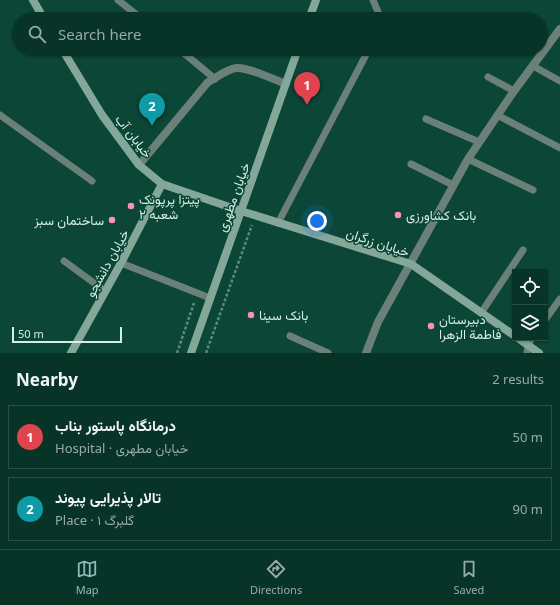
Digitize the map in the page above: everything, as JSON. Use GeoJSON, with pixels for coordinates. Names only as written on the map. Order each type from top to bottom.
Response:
{"type":"FeatureCollection","features":[{"type":"Feature","properties":{"kind":"main road"},"geometry":{"type":"LineString","coordinates":[[33,0],[40,12]]}},
{"type":"Feature","properties":{"kind":"main road"},"geometry":{"type":"LineString","coordinates":[[312,12],[316,0]]}},
{"type":"Feature","properties":{"kind":"main road","name":"خیابان آب"},"geometry":{"type":"LineString","coordinates":[[66,56],[102,115],[139,165],[162,184],[241,210]]}},
{"type":"Feature","properties":{"kind":"main road","name":"خیابان مطهری"},"geometry":{"type":"LineString","coordinates":[[191,353],[296,56]]}},
{"type":"Feature","properties":{"kind":"main road","name":"خیابان دانشجو"},"geometry":{"type":"LineString","coordinates":[[71,353],[121,263],[162,184]]}},
{"type":"Feature","properties":{"kind":"main road","name":"خیابان زرگران"},"geometry":{"type":"LineString","coordinates":[[241,210],[411,264],[512,334]]}},
{"type":"Feature","properties":{"kind":"main road"},"geometry":{"type":"LineString","coordinates":[[529,345],[539,353]]}},
{"type":"Feature","properties":{"kind":"street"},"geometry":{"type":"LineString","coordinates":[[548,45],[560,29]]}},
{"type":"Feature","properties":{"kind":"street"},"geometry":{"type":"LineString","coordinates":[[366,353],[378,322],[468,159],[497,115],[540,56]]}},
{"type":"Feature","properties":{"kind":"street"},"geometry":{"type":"LineString","coordinates":[[139,165],[208,82],[215,78],[235,68],[244,69],[286,84]]}},
{"type":"Feature","properties":{"kind":"lane"},"geometry":{"type":"LineString","coordinates":[[118,0],[133,12]]}},
{"type":"Feature","properties":{"kind":"lane"},"geometry":{"type":"LineString","coordinates":[[373,0],[378,12]]}},
{"type":"Feature","properties":{"kind":"lane"},"geometry":{"type":"LineString","coordinates":[[188,56],[215,78]]}},
{"type":"Feature","properties":{"kind":"lane"},"geometry":{"type":"LineString","coordinates":[[278,223],[365,56]]}},
{"type":"Feature","properties":{"kind":"lane"},"geometry":{"type":"LineString","coordinates":[[533,66],[560,82]]}},
{"type":"Feature","properties":{"kind":"lane"},"geometry":{"type":"LineString","coordinates":[[488,77],[514,91]]}},
{"type":"Feature","properties":{"kind":"lane"},"geometry":{"type":"LineString","coordinates":[[0,115],[92,181]]}},
{"type":"Feature","properties":{"kind":"lane"},"geometry":{"type":"LineString","coordinates":[[497,115],[560,148]]}},
{"type":"Feature","properties":{"kind":"lane"},"geometry":{"type":"LineString","coordinates":[[426,119],[479,142]]}},
{"type":"Feature","properties":{"kind":"lane"},"geometry":{"type":"LineString","coordinates":[[468,159],[533,190]]}},
{"type":"Feature","properties":{"kind":"lane"},"geometry":{"type":"LineString","coordinates":[[411,164],[453,185]]}},
{"type":"Feature","properties":{"kind":"lane"},"geometry":{"type":"LineString","coordinates":[[481,313],[523,250]]}},
{"type":"Feature","properties":{"kind":"lane"},"geometry":{"type":"LineString","coordinates":[[64,261],[105,291]]}},
{"type":"Feature","properties":{"kind":"lane"},"geometry":{"type":"LineString","coordinates":[[121,263],[210,298]]}},
{"type":"Feature","properties":{"kind":"lane"},"geometry":{"type":"LineString","coordinates":[[548,316],[560,299]]}},
{"type":"Feature","properties":{"kind":"lane"},"geometry":{"type":"LineString","coordinates":[[290,336],[328,353]]}},
{"type":"Feature","properties":{"kind":"path"},"geometry":{"type":"LineString","coordinates":[[206,353],[255,215]]}},
{"type":"Feature","properties":{"kind":"path"},"geometry":{"type":"LineString","coordinates":[[177,353],[198,293]]}},
{"type":"Feature","properties":{"kind":"place","name":"درمانگاه پاستور بناب"},"geometry":{"type":"Point","coordinates":[307,105]}},
{"type":"Feature","properties":{"kind":"place","name":"تالار پذیرایی پیوند"},"geometry":{"type":"Point","coordinates":[152,126]}},
{"type":"Feature","properties":{"kind":"place","name":"پیتزا پرپونک شعبه ۲"},"geometry":{"type":"Point","coordinates":[131,206]}},
{"type":"Feature","properties":{"kind":"place","name":"بانک کشاورزی"},"geometry":{"type":"Point","coordinates":[398,215]}},
{"type":"Feature","properties":{"kind":"place","name":"ساختمان سبز"},"geometry":{"type":"Point","coordinates":[112,220]}},
{"type":"Feature","properties":{"kind":"place","name":"بانک سینا"},"geometry":{"type":"Point","coordinates":[251,315]}},
{"type":"Feature","properties":{"kind":"place","name":"دبیرستان فاطمة الزهرا"},"geometry":{"type":"Point","coordinates":[431,326]}}]}
